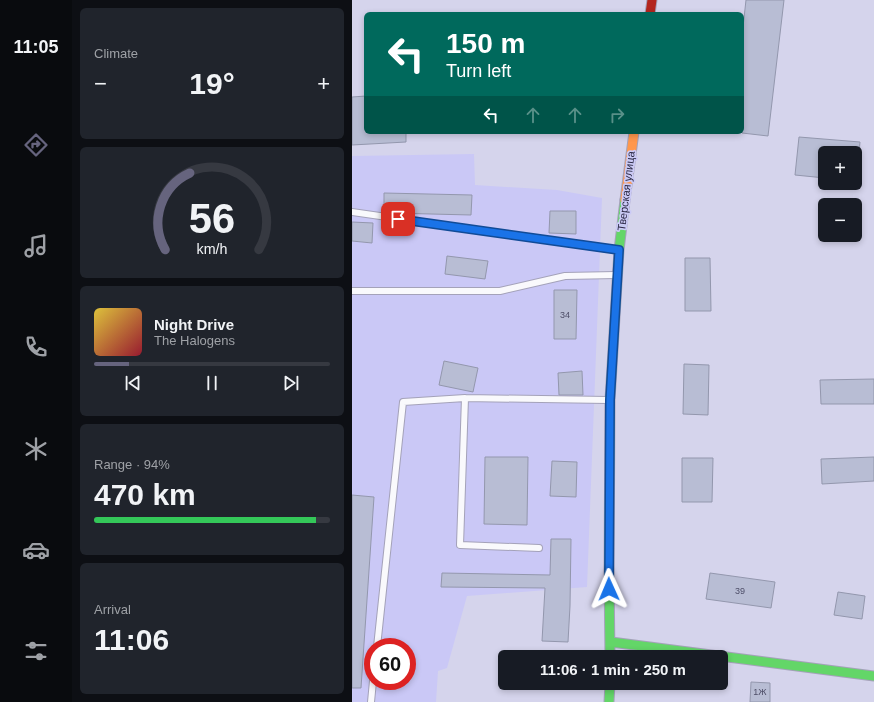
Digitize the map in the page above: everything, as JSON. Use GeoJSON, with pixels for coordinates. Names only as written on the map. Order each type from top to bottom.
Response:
{"type":"FeatureCollection","features":[{"type":"Feature","properties":{"kind":"main road"},"geometry":{"type":"LineString","coordinates":[[650,12],[652,0]]}},
{"type":"Feature","properties":{"kind":"main road","name":"Тверская улица"},"geometry":{"type":"LineString","coordinates":[[610,650],[610,400],[619,250],[634,134]]}},
{"type":"Feature","properties":{"kind":"main road"},"geometry":{"type":"LineString","coordinates":[[610,642],[874,676]]}},
{"type":"Feature","properties":{"kind":"main road"},"geometry":{"type":"LineString","coordinates":[[609,702],[610,690]]}},
{"type":"Feature","properties":{"kind":"lane"},"geometry":{"type":"LineString","coordinates":[[352,212],[619,250]]}},
{"type":"Feature","properties":{"kind":"lane"},"geometry":{"type":"LineString","coordinates":[[352,291],[500,291],[565,276],[617,275]]}},
{"type":"Feature","properties":{"kind":"lane"},"geometry":{"type":"LineString","coordinates":[[378,638],[403,402],[465,398],[610,400]]}},
{"type":"Feature","properties":{"kind":"lane"},"geometry":{"type":"LineString","coordinates":[[465,398],[460,545],[539,548]]}},
{"type":"Feature","properties":{"kind":"lane"},"geometry":{"type":"LineString","coordinates":[[371,702],[372,690]]}},
{"type":"Feature","properties":{"kind":"shaded area"},"geometry":{"type":"Polygon","coordinates":[[[474,154],[475,185],[557,190],[602,198],[587,587],[467,596],[447,668],[438,671],[436,702],[352,702],[352,156],[474,154]]]}},
{"type":"Feature","properties":{"kind":"building"},"geometry":{"type":"Polygon","coordinates":[[[746,0],[784,0],[768,136],[744,133],[744,18],[746,0]]]}},
{"type":"Feature","properties":{"kind":"building"},"geometry":{"type":"Polygon","coordinates":[[[364,96],[364,134],[406,134],[406,142],[352,145],[352,97],[364,96]]]}},
{"type":"Feature","properties":{"kind":"building"},"geometry":{"type":"Polygon","coordinates":[[[799,137],[860,142],[860,146],[818,146],[818,177],[795,175],[799,137]]]}},
{"type":"Feature","properties":{"kind":"building"},"geometry":{"type":"Polygon","coordinates":[[[384,193],[472,195],[471,215],[384,212],[384,193]]]}},
{"type":"Feature","properties":{"kind":"building"},"geometry":{"type":"Polygon","coordinates":[[[550,211],[576,211],[576,234],[549,233],[550,211]]]}},
{"type":"Feature","properties":{"kind":"building"},"geometry":{"type":"Polygon","coordinates":[[[352,222],[373,223],[372,243],[352,241],[352,222]]]}},
{"type":"Feature","properties":{"kind":"building"},"geometry":{"type":"Polygon","coordinates":[[[447,256],[488,261],[485,279],[445,274],[447,256]]]}},
{"type":"Feature","properties":{"kind":"building"},"geometry":{"type":"Polygon","coordinates":[[[685,258],[710,258],[711,311],[685,311],[685,258]]]}},
{"type":"Feature","properties":{"kind":"building"},"geometry":{"type":"Polygon","coordinates":[[[554,290],[577,290],[576,339],[554,339],[554,290]]]}},
{"type":"Feature","properties":{"kind":"building"},"geometry":{"type":"Polygon","coordinates":[[[444,361],[478,368],[473,392],[439,385],[444,361]]]}},
{"type":"Feature","properties":{"kind":"building"},"geometry":{"type":"Polygon","coordinates":[[[684,364],[709,365],[708,415],[683,414],[684,364]]]}},
{"type":"Feature","properties":{"kind":"building"},"geometry":{"type":"Polygon","coordinates":[[[582,371],[583,395],[559,395],[558,373],[582,371]]]}},
{"type":"Feature","properties":{"kind":"building"},"geometry":{"type":"Polygon","coordinates":[[[874,379],[874,404],[821,404],[820,380],[874,379]]]}},
{"type":"Feature","properties":{"kind":"building"},"geometry":{"type":"Polygon","coordinates":[[[485,457],[528,457],[527,525],[484,524],[485,457]]]}},
{"type":"Feature","properties":{"kind":"building"},"geometry":{"type":"Polygon","coordinates":[[[874,457],[874,481],[822,484],[821,459],[874,457]]]}},
{"type":"Feature","properties":{"kind":"building"},"geometry":{"type":"Polygon","coordinates":[[[682,458],[713,458],[712,502],[682,502],[682,458]]]}},
{"type":"Feature","properties":{"kind":"building"},"geometry":{"type":"Polygon","coordinates":[[[552,461],[577,462],[576,497],[550,496],[552,461]]]}},
{"type":"Feature","properties":{"kind":"building"},"geometry":{"type":"Polygon","coordinates":[[[352,495],[374,497],[361,688],[352,688],[352,495]]]}},
{"type":"Feature","properties":{"kind":"building"},"geometry":{"type":"Polygon","coordinates":[[[551,539],[571,539],[568,642],[542,641],[545,588],[441,587],[442,573],[550,575],[551,539]]]}},
{"type":"Feature","properties":{"kind":"building"},"geometry":{"type":"Polygon","coordinates":[[[710,573],[775,582],[771,608],[706,599],[710,573]]]}},
{"type":"Feature","properties":{"kind":"building"},"geometry":{"type":"Polygon","coordinates":[[[838,592],[865,596],[862,619],[834,615],[838,592]]]}},
{"type":"Feature","properties":{"kind":"building"},"geometry":{"type":"Polygon","coordinates":[[[751,682],[770,683],[770,702],[750,702],[751,682]]]}},
{"type":"Feature","properties":{"kind":"traffic: fast"},"geometry":{"type":"LineString","coordinates":[[610,650],[610,400],[619,250],[625,200]]}},
{"type":"Feature","properties":{"kind":"traffic: fast"},"geometry":{"type":"LineString","coordinates":[[611,642],[874,676]]}},
{"type":"Feature","properties":{"kind":"traffic: fast"},"geometry":{"type":"LineString","coordinates":[[609,702],[610,690]]}},
{"type":"Feature","properties":{"kind":"traffic: slow"},"geometry":{"type":"LineString","coordinates":[[625,200],[634,134]]}},
{"type":"Feature","properties":{"kind":"traffic: jam"},"geometry":{"type":"LineString","coordinates":[[650,12],[652,0]]}},
{"type":"Feature","properties":{"kind":"route"},"geometry":{"type":"LineString","coordinates":[[398,219],[619,250],[610,400],[609,589]]}}]}
